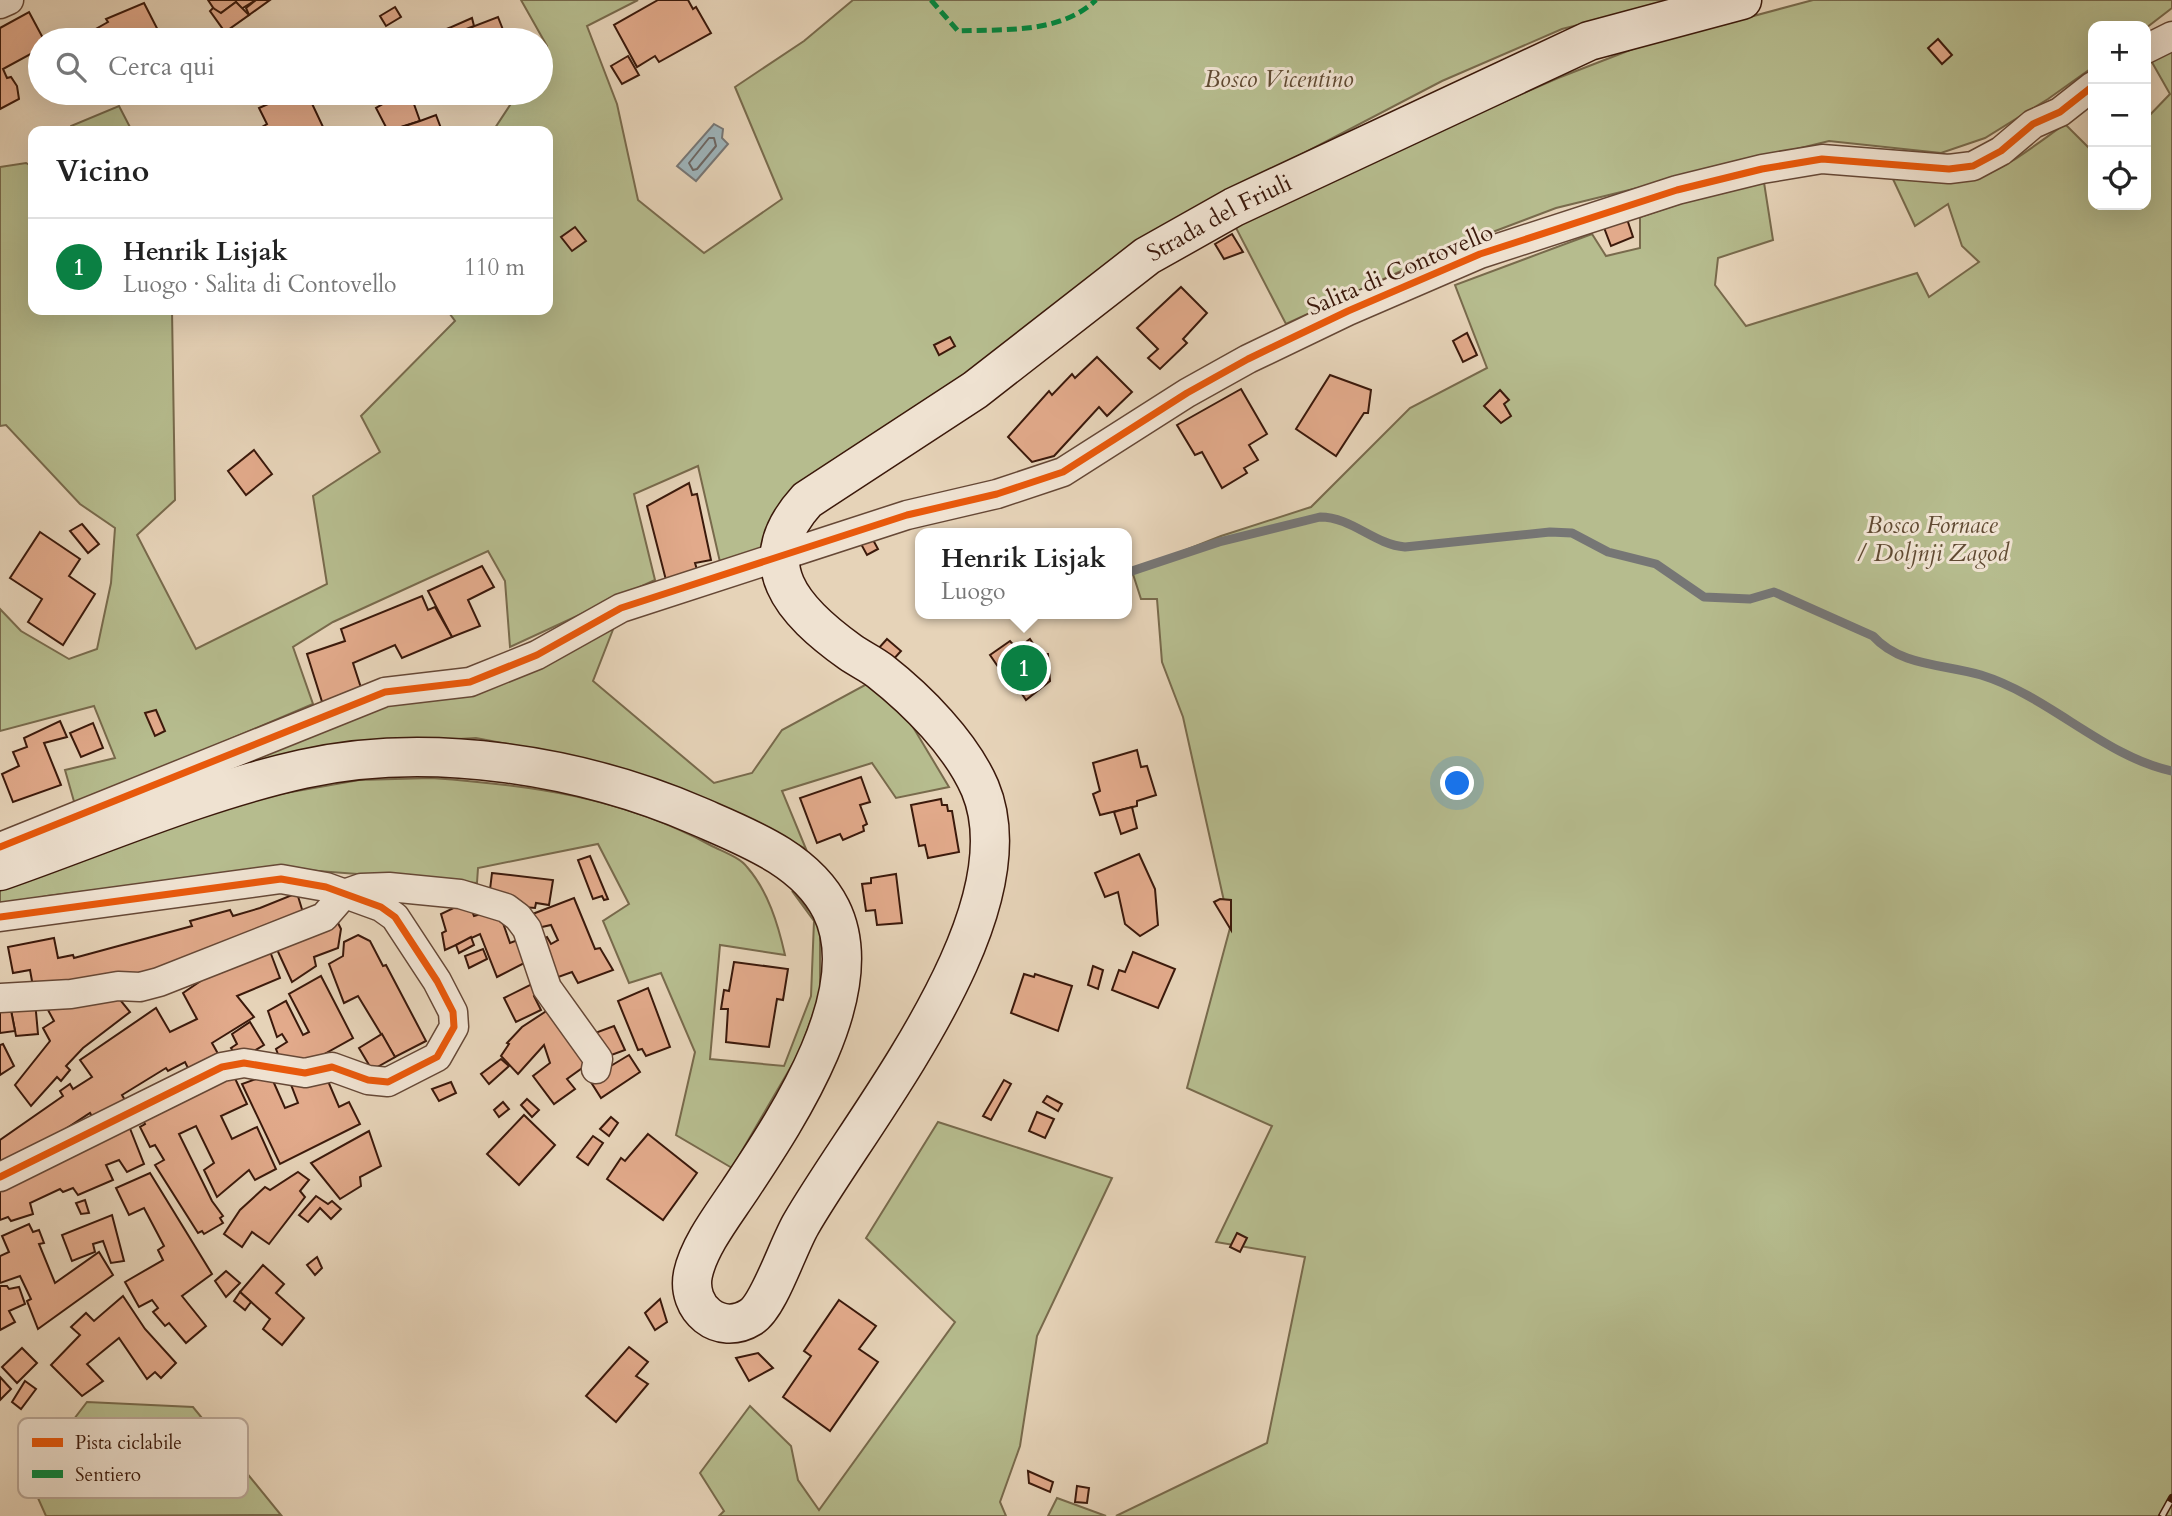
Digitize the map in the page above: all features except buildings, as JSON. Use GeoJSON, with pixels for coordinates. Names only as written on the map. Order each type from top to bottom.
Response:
{"type":"FeatureCollection","features":[{"type":"Feature","properties":{"kind":"main road","name":"Strada del Friuli"},"geometry":{"type":"LineString","coordinates":[[778,556],[781,537],[791,517],[807,500],[975,390],[1147,256],[1193,229],[1385,134],[1589,41],[1741,0]]}},
{"type":"Feature","properties":{"kind":"main road"},"geometry":{"type":"LineString","coordinates":[[0,871],[211,797],[306,768],[390,759],[464,760],[574,775],[665,802],[771,850],[796,867],[832,910],[841,939],[841,971],[836,1005],[820,1050],[792,1104],[704,1250],[692,1277],[692,1291],[701,1312],[725,1324],[746,1320],[757,1314],[765,1302],[798,1228],[924,1029],[960,964],[975,928],[989,847],[981,789],[962,758],[936,726],[880,671],[849,651],[799,609],[779,569],[778,556]]}},
{"type":"Feature","properties":{"kind":"street"},"geometry":{"type":"LineString","coordinates":[[0,4],[9,0]]}},
{"type":"Feature","properties":{"kind":"street"},"geometry":{"type":"LineString","coordinates":[[2151,46],[2172,36]]}},
{"type":"Feature","properties":{"kind":"street","name":"Salita di Contovello"},"geometry":{"type":"LineString","coordinates":[[0,847],[385,692],[470,682],[537,655],[621,608],[907,515],[1035,483],[1063,472],[1187,393],[1248,359],[1348,311],[1492,249],[1677,190],[1762,169],[1822,159],[1949,169],[1973,166],[2001,151],[2034,124],[2060,111],[2088,90]]}},
{"type":"Feature","properties":{"kind":"street"},"geometry":{"type":"LineString","coordinates":[[0,917],[281,879],[310,883],[381,907],[396,917],[437,981],[453,1012],[454,1027],[437,1057],[388,1082],[368,1080],[332,1067],[305,1073],[244,1063],[222,1068],[0,1177]]}},
{"type":"Feature","properties":{"kind":"street"},"geometry":{"type":"LineString","coordinates":[[0,998],[71,994],[118,986],[140,987],[324,917],[337,906],[344,894],[361,888],[437,890],[482,899],[506,908],[527,929],[547,988],[598,1059],[596,1069]]}},
{"type":"Feature","properties":{"kind":"green space","name":"Bosco Vicentino"},"geometry":{"type":"Polygon","coordinates":[[[521,0],[638,0],[587,26],[617,104],[638,200],[704,253],[782,199],[735,87],[804,41],[853,0],[1678,0],[1562,29],[1442,81],[1277,167],[762,550],[720,562],[698,466],[634,494],[655,580],[510,647],[505,581],[488,551],[333,622],[293,647],[313,704],[75,805],[65,770],[115,758],[94,706],[0,731],[0,609],[21,631],[69,659],[97,649],[111,583],[115,528],[80,504],[6,425],[0,426],[0,167],[28,164],[28,315],[172,315],[175,500],[137,535],[196,649],[327,584],[313,496],[380,452],[361,416],[455,321],[451,315],[553,315],[553,126],[496,126],[510,105],[553,105],[553,28],[537,28],[521,0]]]}},
{"type":"Feature","properties":{"kind":"green space"},"geometry":{"type":"Polygon","coordinates":[[[1813,0],[2172,0],[2172,8],[2151,24],[2151,21],[2088,21],[2088,71],[1985,138],[1941,153],[1829,141],[1556,208],[1453,247],[1286,324],[1235,226],[1301,191],[1558,78],[1638,47],[1813,0]]]}},
{"type":"Feature","properties":{"kind":"green space","name":"Bosco Fornace / Doljnji Zagod"},"geometry":{"type":"Polygon","coordinates":[[[2172,50],[2172,1516],[1116,1516],[1267,1443],[1305,1257],[1216,1242],[1272,1126],[1187,1088],[1230,928],[1183,717],[1162,662],[1157,599],[1141,599],[1132,571],[1221,536],[1311,507],[1410,408],[1487,368],[1455,285],[1592,234],[1606,256],[1640,248],[1640,217],[1763,176],[1773,240],[1718,258],[1715,285],[1746,326],[1917,273],[1929,297],[1979,262],[1962,246],[1948,204],[1915,226],[1892,177],[1946,182],[1967,180],[2003,166],[2065,124],[2088,147],[2088,210],[2151,210],[2151,114],[2170,94],[2151,56],[2172,50]]]}},
{"type":"Feature","properties":{"kind":"green space"},"geometry":{"type":"Polygon","coordinates":[[[119,106],[129,126],[71,126],[119,106]]]}},
{"type":"Feature","properties":{"kind":"green space"},"geometry":{"type":"Polygon","coordinates":[[[614,627],[593,681],[714,783],[752,773],[782,730],[876,679],[910,722],[949,787],[896,798],[872,763],[782,791],[806,849],[722,807],[571,756],[476,738],[406,742],[0,858],[320,728],[614,627]]]}},
{"type":"Feature","properties":{"kind":"green space"},"geometry":{"type":"Polygon","coordinates":[[[431,778],[539,790],[609,805],[677,829],[744,863],[766,897],[785,955],[720,945],[710,1059],[784,1066],[811,996],[814,921],[792,891],[820,923],[820,995],[799,1053],[732,1168],[676,1135],[695,1052],[661,973],[629,983],[603,921],[629,904],[598,844],[478,868],[477,883],[278,868],[47,896],[0,906],[0,886],[257,798],[359,780],[431,778]]]}},
{"type":"Feature","properties":{"kind":"green space"},"geometry":{"type":"Polygon","coordinates":[[[938,1122],[1112,1178],[1037,1336],[1020,1446],[1000,1502],[1006,1516],[719,1516],[724,1511],[700,1473],[750,1406],[791,1446],[798,1480],[819,1510],[955,1322],[866,1238],[938,1122]]]}},
{"type":"Feature","properties":{"kind":"green space"},"geometry":{"type":"Polygon","coordinates":[[[87,1402],[193,1407],[202,1418],[75,1418],[87,1402]]]}},
{"type":"Feature","properties":{"kind":"green space"},"geometry":{"type":"Polygon","coordinates":[[[248,1474],[281,1515],[46,1516],[38,1498],[248,1498],[248,1474]]]}},
{"type":"Feature","properties":{"kind":"green space"},"geometry":{"type":"Polygon","coordinates":[[[1057,1498],[1106,1516],[1048,1516],[1057,1498]]]}},
{"type":"Feature","properties":{"kind":"water"},"geometry":{"type":"Polygon","coordinates":[[[714,124],[723,129],[722,138],[728,144],[696,181],[677,166],[714,124]]]}},
{"type":"Feature","properties":{"kind":"waterway"},"geometry":{"type":"LineString","coordinates":[[1132,571],[1219,542],[1320,517],[1342,521],[1383,541],[1405,547],[1550,532],[1572,533],[1608,552],[1656,564],[1704,597],[1750,599],[1774,592],[1873,636],[1884,646],[1909,659],[1981,675],[2006,685],[2123,753],[2172,771]]}},
{"type":"Feature","properties":{"kind":"railway"},"geometry":{"type":"LineString","coordinates":[[2162,1516],[2172,1498]]}},
{"type":"Feature","properties":{"kind":"marked path"},"geometry":{"type":"LineString","coordinates":[[931,0],[958,31],[1031,28],[1049,24],[1082,11],[1096,0]]}},
{"type":"Feature","properties":{"kind":"cycle path"},"geometry":{"type":"LineString","coordinates":[[0,847],[385,692],[470,682],[537,655],[621,608],[907,515],[997,494],[1063,472],[1187,393],[1248,359],[1348,311],[1480,254],[1677,190],[1762,169],[1822,159],[1949,169],[1973,166],[2001,151],[2033,124],[2060,112],[2088,90]]}},
{"type":"Feature","properties":{"kind":"cycle path"},"geometry":{"type":"LineString","coordinates":[[0,917],[281,879],[326,887],[381,907],[395,917],[437,981],[453,1012],[454,1027],[437,1057],[388,1082],[368,1080],[332,1067],[305,1073],[244,1063],[222,1067],[0,1177]]}},
{"type":"Feature","properties":{"kind":"place","name":"Henrik Lisjak"},"geometry":{"type":"Point","coordinates":[1024,668]}}]}
